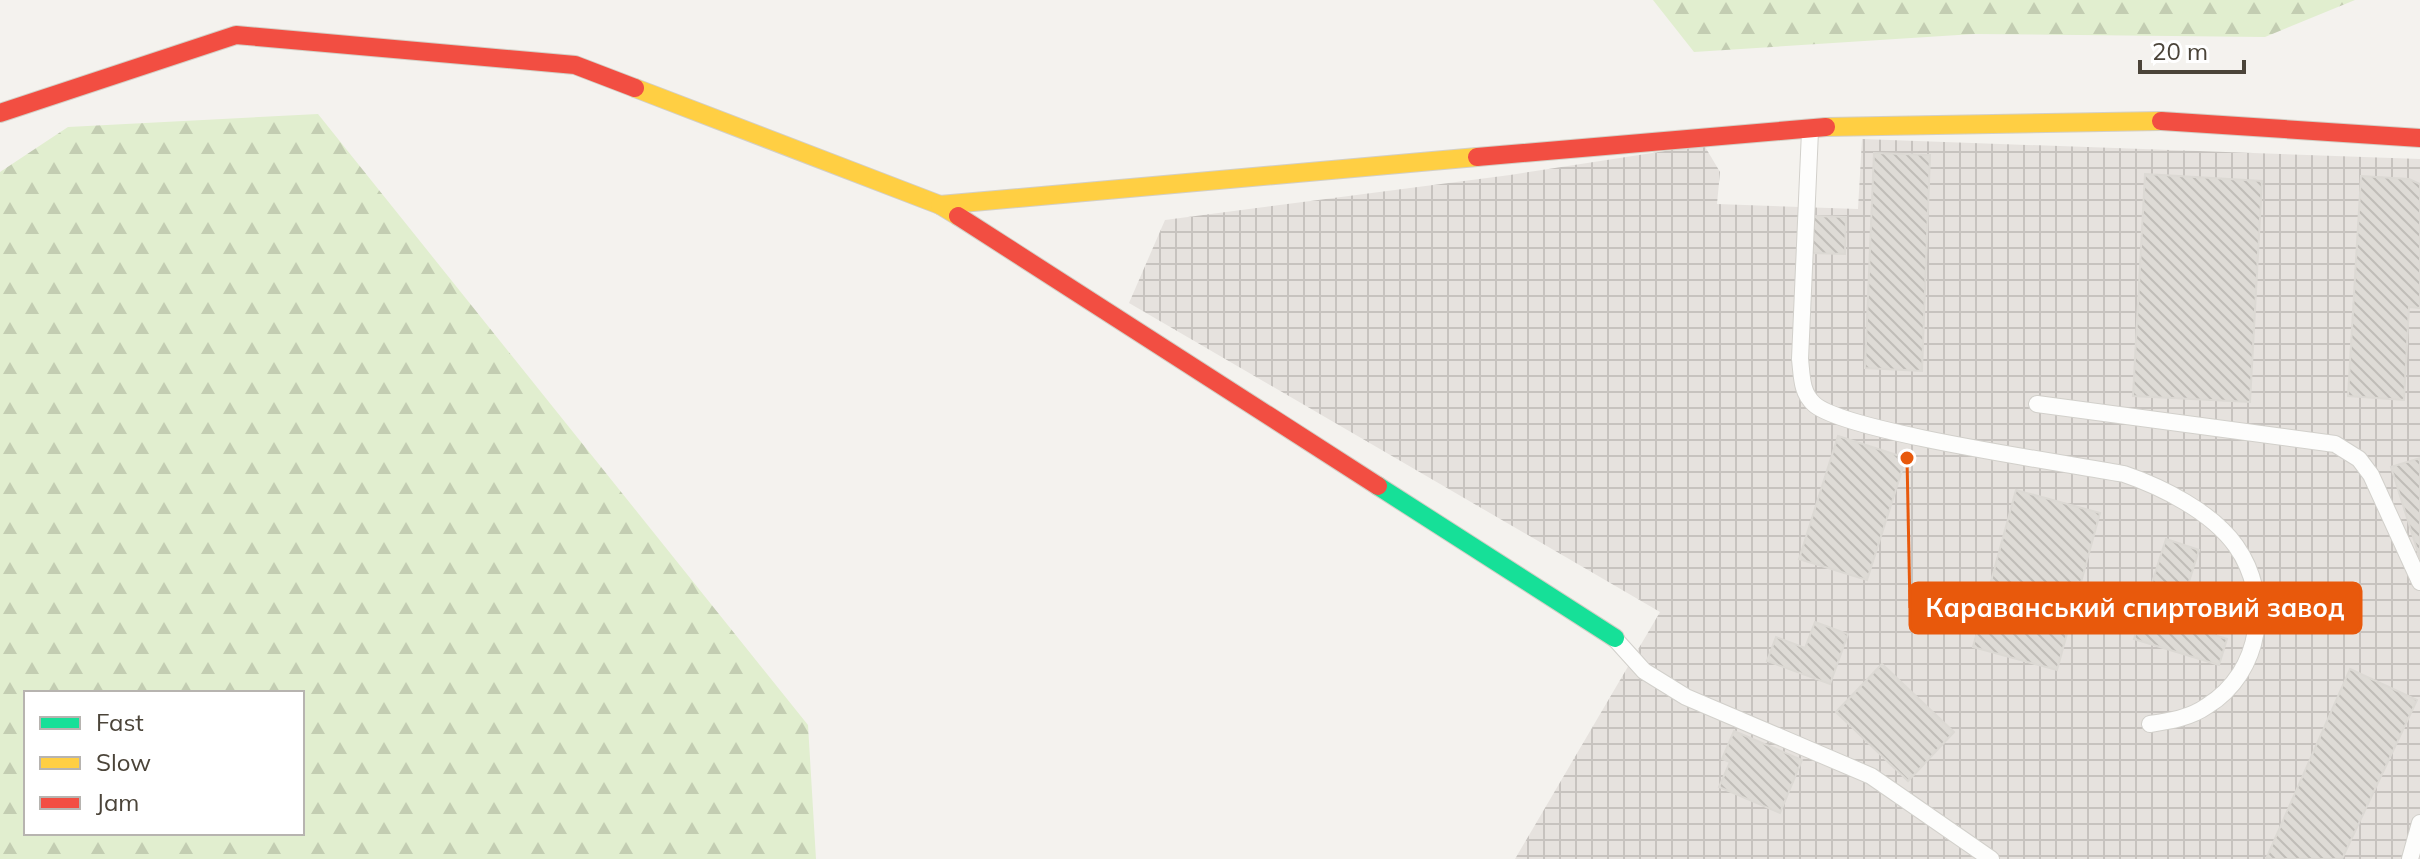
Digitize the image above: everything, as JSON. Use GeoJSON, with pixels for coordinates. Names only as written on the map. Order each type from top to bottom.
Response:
{"type":"FeatureCollection","features":[{"type":"Feature","properties":{"kind":"street"},"geometry":{"type":"LineString","coordinates":[[0,113],[236,35],[575,65],[940,205],[1615,638]]}},
{"type":"Feature","properties":{"kind":"street"},"geometry":{"type":"LineString","coordinates":[[940,205],[1810,128],[2158,121],[2420,138]]}},
{"type":"Feature","properties":{"kind":"lane"},"geometry":{"type":"LineString","coordinates":[[1810,128],[1800,359],[1803,389],[1816,406],[1874,428],[2124,474],[2155,485],[2212,523],[2235,544],[2250,570],[2258,600],[2257,631],[2248,660],[2231,686],[2208,706],[2180,719],[2150,724]]}},
{"type":"Feature","properties":{"kind":"lane"},"geometry":{"type":"LineString","coordinates":[[2037,404],[2335,444],[2359,459],[2371,475],[2420,582]]}},
{"type":"Feature","properties":{"kind":"lane"},"geometry":{"type":"LineString","coordinates":[[1615,638],[1644,671],[1686,697],[1871,776],[1991,859]]}},
{"type":"Feature","properties":{"kind":"lane"},"geometry":{"type":"LineString","coordinates":[[2410,859],[2420,823]]}},
{"type":"Feature","properties":{"kind":"shaded area"},"geometry":{"type":"Polygon","coordinates":[[[1862,139],[2420,159],[2420,859],[1515,859],[1660,612],[1129,303],[1165,220],[1510,175],[1704,145],[1720,172],[1717,204],[1858,209],[1862,139]]]}},
{"type":"Feature","properties":{"kind":"green space"},"geometry":{"type":"Polygon","coordinates":[[[1653,0],[2355,0],[2265,37],[1974,34],[1694,52],[1653,0]]]}},
{"type":"Feature","properties":{"kind":"green space"},"geometry":{"type":"Polygon","coordinates":[[[318,114],[808,725],[816,859],[0,859],[0,172],[68,127],[318,114]]]}},
{"type":"Feature","properties":{"kind":"building"},"geometry":{"type":"Polygon","coordinates":[[[1874,153],[1930,155],[1922,371],[1865,368],[1874,153]]]}},
{"type":"Feature","properties":{"kind":"building"},"geometry":{"type":"Polygon","coordinates":[[[2145,174],[2262,181],[2250,402],[2133,396],[2145,174]]]}},
{"type":"Feature","properties":{"kind":"building"},"geometry":{"type":"Polygon","coordinates":[[[2361,176],[2409,179],[2420,184],[2420,308],[2409,307],[2404,400],[2348,396],[2361,176]]]}},
{"type":"Feature","properties":{"kind":"building"},"geometry":{"type":"Polygon","coordinates":[[[1813,216],[1846,217],[1845,254],[1811,253],[1813,216]]]}},
{"type":"Feature","properties":{"kind":"building"},"geometry":{"type":"Polygon","coordinates":[[[1838,436],[1906,458],[1867,580],[1799,559],[1838,436]]]}},
{"type":"Feature","properties":{"kind":"building"},"geometry":{"type":"Polygon","coordinates":[[[2420,458],[2420,559],[2391,467],[2420,458]]]}},
{"type":"Feature","properties":{"kind":"building"},"geometry":{"type":"Polygon","coordinates":[[[2016,490],[2100,513],[2057,670],[1973,647],[2016,490]]]}},
{"type":"Feature","properties":{"kind":"building"},"geometry":{"type":"Polygon","coordinates":[[[2166,539],[2199,550],[2176,623],[2227,639],[2219,665],[2134,639],[2166,539]]]}},
{"type":"Feature","properties":{"kind":"building"},"geometry":{"type":"Polygon","coordinates":[[[1815,622],[1848,634],[1830,684],[1767,661],[1776,637],[1805,648],[1815,622]]]}},
{"type":"Feature","properties":{"kind":"building"},"geometry":{"type":"Polygon","coordinates":[[[1882,664],[1954,732],[1908,781],[1836,712],[1882,664]]]}},
{"type":"Feature","properties":{"kind":"building"},"geometry":{"type":"Polygon","coordinates":[[[2350,669],[2417,700],[2342,859],[2266,859],[2350,669]]]}},
{"type":"Feature","properties":{"kind":"building"},"geometry":{"type":"Polygon","coordinates":[[[1734,731],[1802,760],[1780,813],[1719,787],[1730,762],[1722,759],[1734,731]]]}},
{"type":"Feature","properties":{"kind":"traffic: fast"},"geometry":{"type":"LineString","coordinates":[[1378,486],[1615,638]]}},
{"type":"Feature","properties":{"kind":"traffic: slow"},"geometry":{"type":"LineString","coordinates":[[635,88],[940,205],[958,216]]}},
{"type":"Feature","properties":{"kind":"traffic: slow"},"geometry":{"type":"LineString","coordinates":[[1826,127],[2161,121]]}},
{"type":"Feature","properties":{"kind":"traffic: slow"},"geometry":{"type":"LineString","coordinates":[[940,205],[1477,157]]}},
{"type":"Feature","properties":{"kind":"traffic: jam"},"geometry":{"type":"LineString","coordinates":[[0,113],[236,35],[575,65],[635,88]]}},
{"type":"Feature","properties":{"kind":"traffic: jam"},"geometry":{"type":"LineString","coordinates":[[2161,121],[2420,138]]}},
{"type":"Feature","properties":{"kind":"traffic: jam"},"geometry":{"type":"LineString","coordinates":[[1477,157],[1826,127]]}},
{"type":"Feature","properties":{"kind":"traffic: jam"},"geometry":{"type":"LineString","coordinates":[[958,216],[1378,486]]}},
{"type":"Feature","properties":{"kind":"place","name":"Караванський спиртовий завод"},"geometry":{"type":"Point","coordinates":[1907,458]}}]}
